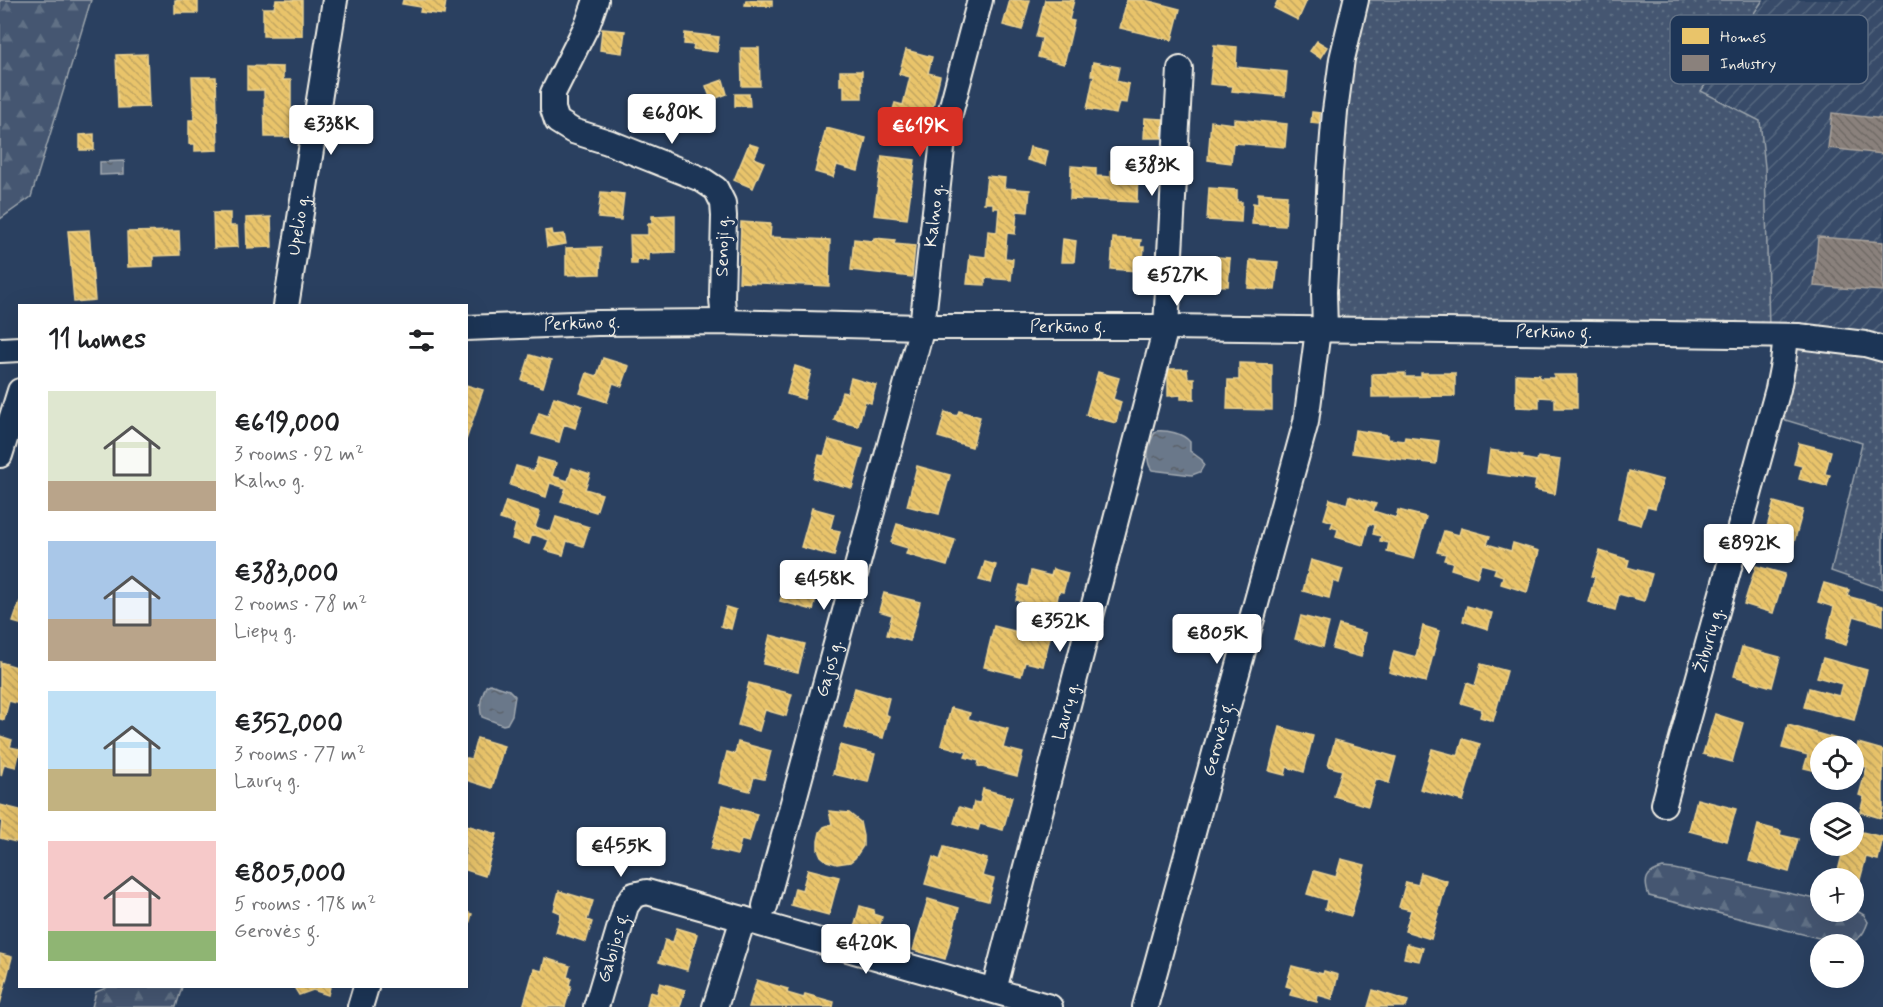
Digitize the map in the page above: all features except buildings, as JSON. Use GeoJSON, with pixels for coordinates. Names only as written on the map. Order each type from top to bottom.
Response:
{"type":"FeatureCollection","features":[{"type":"Feature","properties":{"kind":"street","name":"Upelio g."},"geometry":{"type":"LineString","coordinates":[[285,304],[335,0]]}},
{"type":"Feature","properties":{"kind":"street","name":"Senoji g."},"geometry":{"type":"LineString","coordinates":[[596,0],[588,24],[553,93],[553,109],[557,121],[573,131],[608,142],[701,179],[716,189],[723,202],[724,322]]}},
{"type":"Feature","properties":{"kind":"street","name":"Kalno g."},"geometry":{"type":"LineString","coordinates":[[922,327],[943,140],[980,0]]}},
{"type":"Feature","properties":{"kind":"street","name":"Gerovės g."},"geometry":{"type":"LineString","coordinates":[[1145,1007],[1306,422],[1322,330],[1335,111],[1342,59],[1356,0]]}},
{"type":"Feature","properties":{"kind":"street","name":"Laurų g."},"geometry":{"type":"LineString","coordinates":[[994,990],[1166,327],[1180,69]]}},
{"type":"Feature","properties":{"kind":"street","name":"Perkūno g."},"geometry":{"type":"LineString","coordinates":[[468,328],[598,323],[724,322],[922,327],[1166,327],[1786,336],[1865,344],[1883,349]]}},
{"type":"Feature","properties":{"kind":"street","name":"Gajos g."},"geometry":{"type":"LineString","coordinates":[[765,906],[922,327]]}},
{"type":"Feature","properties":{"kind":"street","name":"Žiburių g."},"geometry":{"type":"LineString","coordinates":[[1664,804],[1778,389],[1786,336]]}},
{"type":"Feature","properties":{"kind":"street"},"geometry":{"type":"LineString","coordinates":[[0,350],[18,349]]}},
{"type":"Feature","properties":{"kind":"street"},"geometry":{"type":"LineString","coordinates":[[0,455],[18,397]]}},
{"type":"Feature","properties":{"kind":"street","name":"Gabijos g."},"geometry":{"type":"LineString","coordinates":[[596,1007],[626,906],[634,895],[647,892],[743,919]]}},
{"type":"Feature","properties":{"kind":"street"},"geometry":{"type":"LineString","coordinates":[[714,1007],[743,919],[1050,1007]]}},
{"type":"Feature","properties":{"kind":"street"},"geometry":{"type":"LineString","coordinates":[[360,1007],[366,988]]}},
{"type":"Feature","properties":{"kind":"shaded area"},"geometry":{"type":"Polygon","coordinates":[[[1763,0],[1883,0],[1883,341],[1769,329],[1765,167],[1701,91],[1706,84],[1868,84],[1868,15],[1753,15],[1763,0]]]}},
{"type":"Feature","properties":{"kind":"green space"},"geometry":{"type":"Polygon","coordinates":[[[0,0],[91,0],[31,197],[0,219],[0,0]]]}},
{"type":"Feature","properties":{"kind":"green space"},"geometry":{"type":"Polygon","coordinates":[[[1362,0],[1763,0],[1753,15],[1670,15],[1670,84],[1706,84],[1701,91],[1760,121],[1765,167],[1769,329],[1344,322],[1330,315],[1339,125],[1362,0]]]}},
{"type":"Feature","properties":{"kind":"green space"},"geometry":{"type":"Polygon","coordinates":[[[1796,345],[1854,352],[1883,359],[1883,589],[1831,571],[1862,443],[1782,419],[1796,345]]]}},
{"type":"Feature","properties":{"kind":"green space"},"geometry":{"type":"Polygon","coordinates":[[[1663,868],[1674,869],[1810,898],[1810,922],[1864,922],[1864,915],[1868,922],[1862,934],[1810,934],[1810,936],[1649,896],[1646,881],[1653,872],[1663,868]]]}},
{"type":"Feature","properties":{"kind":"green space"},"geometry":{"type":"Polygon","coordinates":[[[106,988],[182,988],[176,1007],[92,1007],[96,992],[106,988]]]}},
{"type":"Feature","properties":{"kind":"water"},"geometry":{"type":"Polygon","coordinates":[[[124,161],[124,174],[100,175],[100,162],[124,161]]]}},
{"type":"Feature","properties":{"kind":"water"},"geometry":{"type":"Polygon","coordinates":[[[1156,431],[1174,433],[1187,439],[1190,442],[1190,451],[1202,460],[1204,465],[1200,472],[1192,475],[1152,470],[1148,462],[1148,451],[1156,431]]]}},
{"type":"Feature","properties":{"kind":"water"},"geometry":{"type":"Polygon","coordinates":[[[490,684],[509,690],[515,696],[512,715],[507,724],[503,725],[482,717],[480,709],[482,697],[486,686],[490,684]]]}}]}
